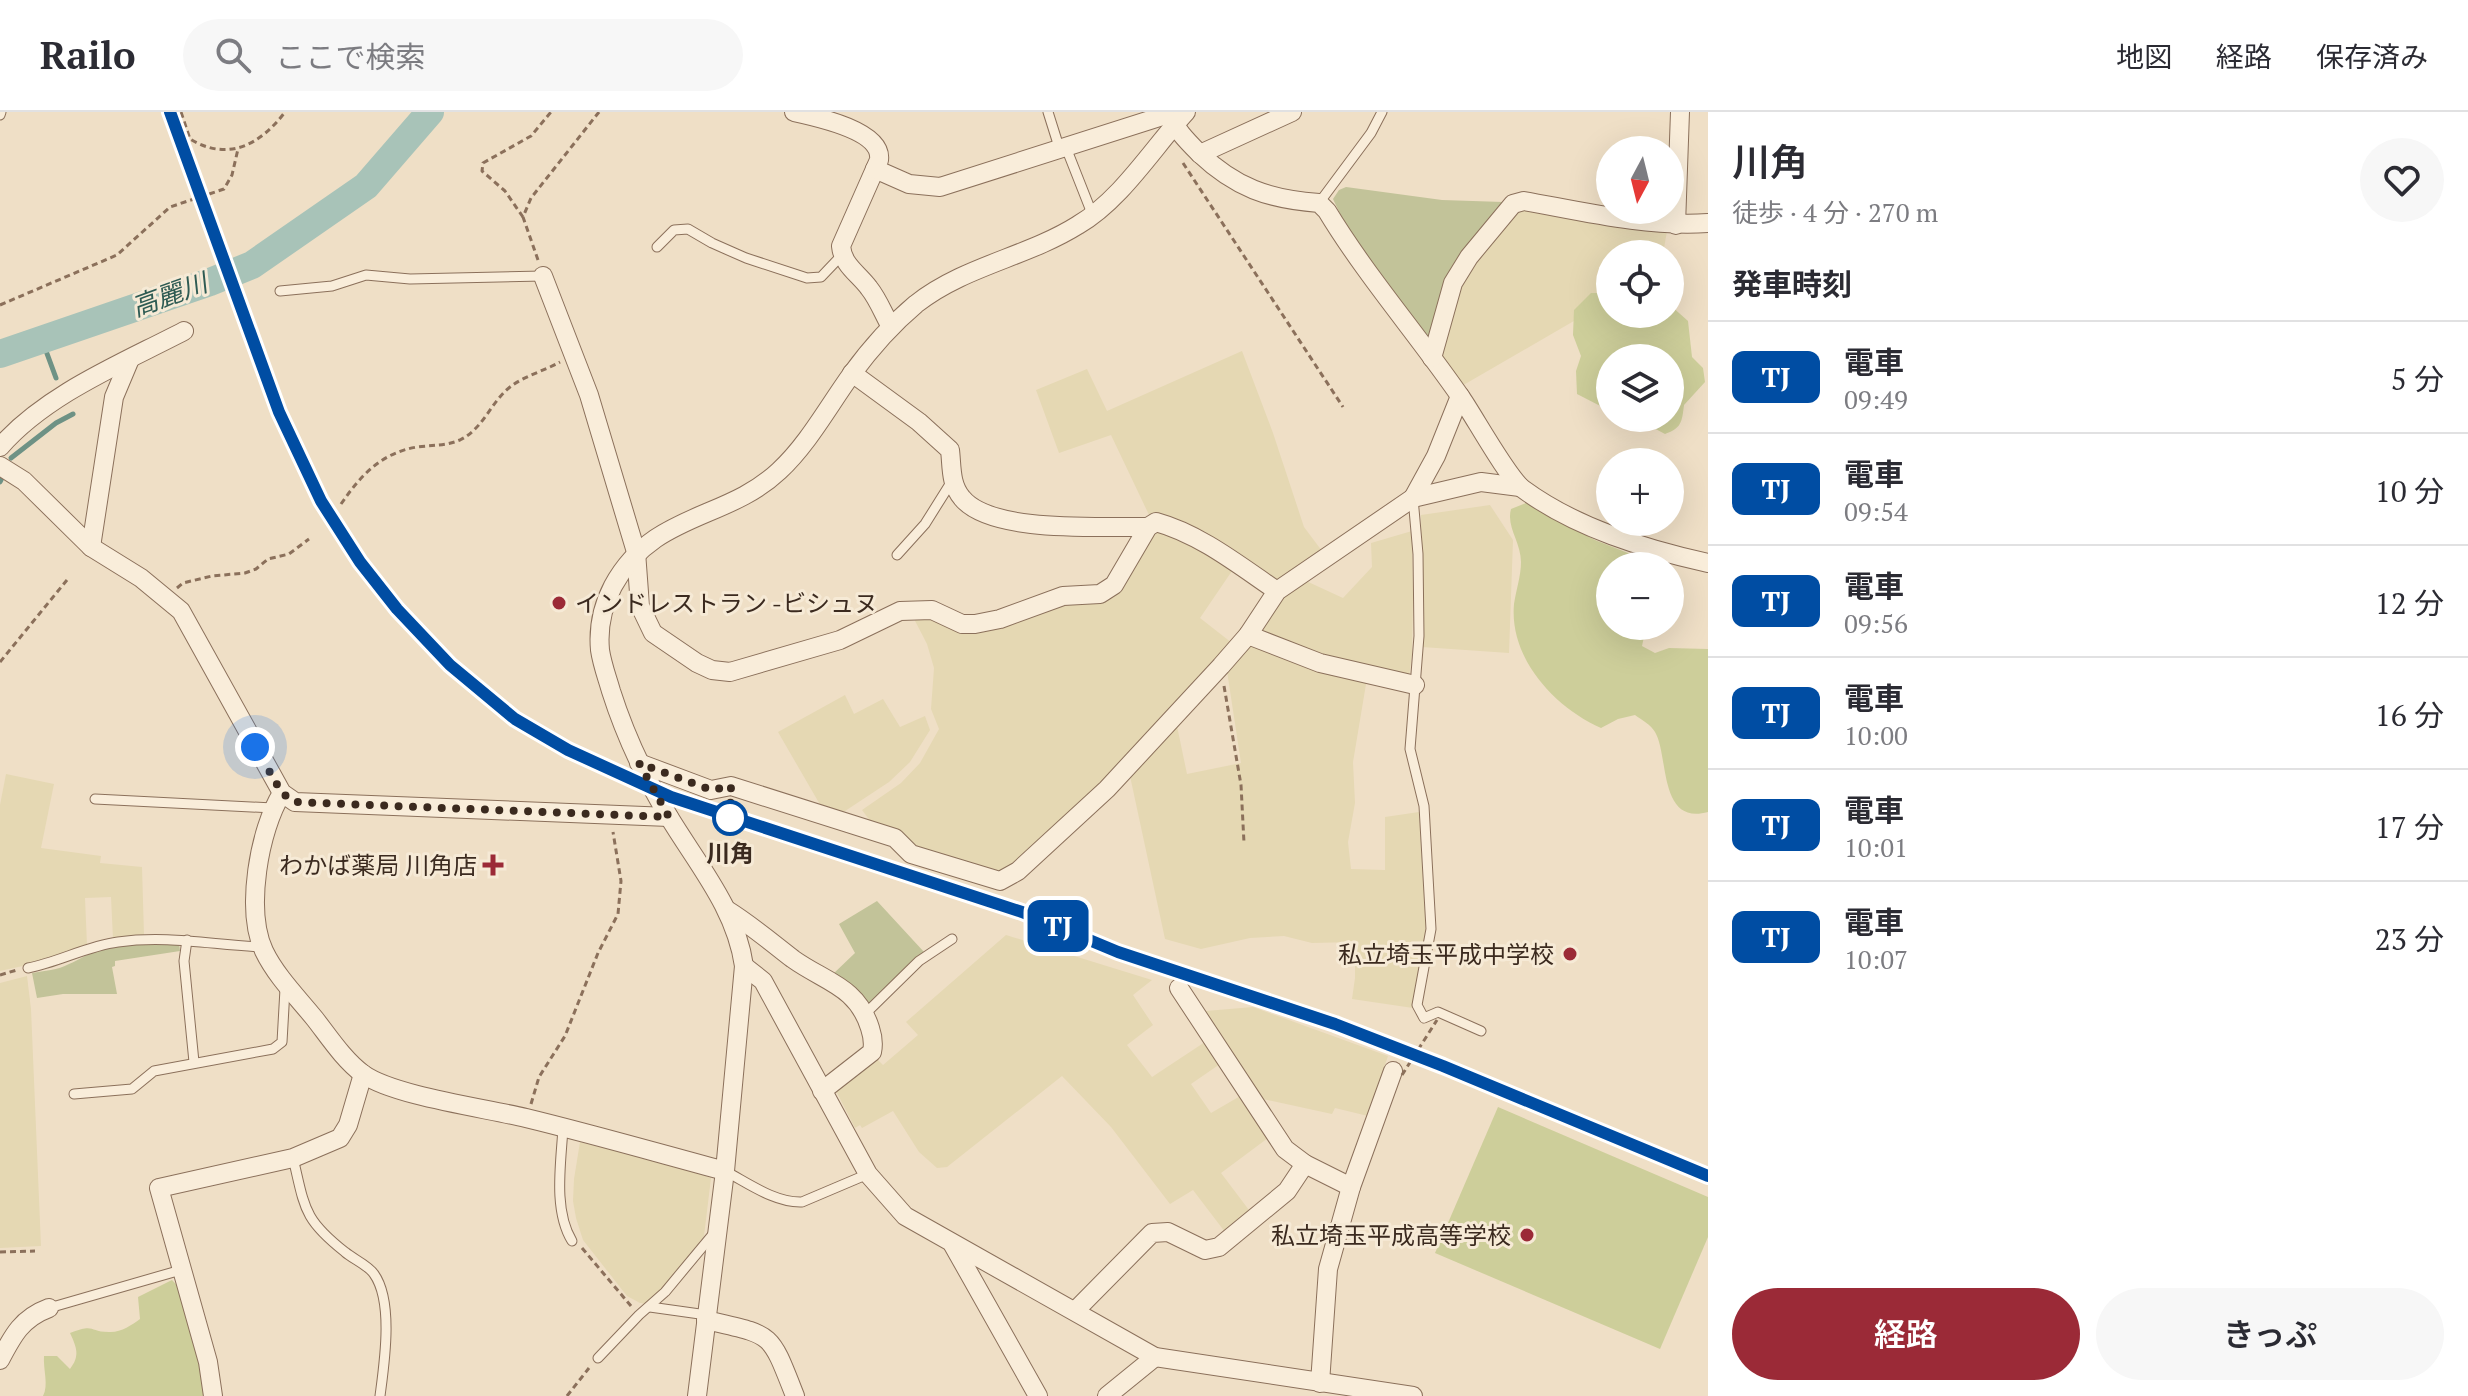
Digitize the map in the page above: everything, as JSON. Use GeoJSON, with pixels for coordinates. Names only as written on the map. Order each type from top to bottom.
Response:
{"type":"FeatureCollection","features":[{"type":"Feature","properties":{"kind":"street"},"geometry":{"type":"LineString","coordinates":[[794,112],[855,131],[874,142],[880,152],[841,246],[848,265],[870,289],[891,327]]}},
{"type":"Feature","properties":{"kind":"street"},"geometry":{"type":"LineString","coordinates":[[1191,158],[1272,116],[1292,112]]}},
{"type":"Feature","properties":{"kind":"street"},"geometry":{"type":"LineString","coordinates":[[1676,225],[1680,112]]}},
{"type":"Feature","properties":{"kind":"street"},"geometry":{"type":"LineString","coordinates":[[875,169],[909,184],[940,187],[1062,146],[1175,116]]}},
{"type":"Feature","properties":{"kind":"street"},"geometry":{"type":"LineString","coordinates":[[1175,116],[1191,158],[1238,184],[1290,201],[1319,203],[1327,211],[1376,285],[1460,396],[1520,487]]}},
{"type":"Feature","properties":{"kind":"street"},"geometry":{"type":"LineString","coordinates":[[697,1396],[725,1171],[744,966],[740,941],[727,910],[669,817],[622,727],[600,650],[603,611],[622,569],[636,552],[674,527],[748,492],[777,473],[803,444],[852,373],[891,327],[916,305],[951,282],[1051,240],[1093,216],[1175,116]]}},
{"type":"Feature","properties":{"kind":"street"},"geometry":{"type":"LineString","coordinates":[[1432,358],[1453,283],[1469,257],[1513,204],[1524,201],[1676,225],[1708,223]]}},
{"type":"Feature","properties":{"kind":"street"},"geometry":{"type":"LineString","coordinates":[[543,276],[589,395],[636,552],[640,606],[653,633],[712,670],[730,672],[840,640],[900,611],[932,610],[962,624],[975,624],[1000,619],[1063,596],[1100,594],[1114,585],[1148,527],[1156,522],[1225,556],[1277,591]]}},
{"type":"Feature","properties":{"kind":"street"},"geometry":{"type":"LineString","coordinates":[[0,447],[12,433],[91,376],[184,331]]}},
{"type":"Feature","properties":{"kind":"street"},"geometry":{"type":"LineString","coordinates":[[91,547],[114,397],[130,359]]}},
{"type":"Feature","properties":{"kind":"street"},"geometry":{"type":"LineString","coordinates":[[852,373],[919,422],[950,450],[953,481],[961,498],[978,511],[1017,523],[1148,527]]}},
{"type":"Feature","properties":{"kind":"street"},"geometry":{"type":"LineString","coordinates":[[1413,498],[1436,456],[1460,396]]}},
{"type":"Feature","properties":{"kind":"street"},"geometry":{"type":"LineString","coordinates":[[0,466],[24,481],[91,547],[166,596],[189,623],[278,801],[255,886],[262,947],[340,1051],[363,1074],[387,1086],[527,1118],[725,1171]]}},
{"type":"Feature","properties":{"kind":"street"},"geometry":{"type":"LineString","coordinates":[[639,763],[711,790],[731,786],[895,838],[911,854],[1000,881],[1018,871],[1107,789],[1248,635],[1277,591],[1413,498],[1481,482],[1520,487],[1557,510],[1610,534],[1665,553],[1708,563]]}},
{"type":"Feature","properties":{"kind":"street"},"geometry":{"type":"LineString","coordinates":[[1248,635],[1320,663],[1415,685]]}},
{"type":"Feature","properties":{"kind":"street"},"geometry":{"type":"LineString","coordinates":[[278,801],[609,812],[669,817]]}},
{"type":"Feature","properties":{"kind":"street"},"geometry":{"type":"LineString","coordinates":[[727,910],[750,924],[794,960],[851,993],[865,1014],[874,1043],[872,1052],[822,1091]]}},
{"type":"Feature","properties":{"kind":"street"},"geometry":{"type":"LineString","coordinates":[[744,966],[763,981],[868,1174],[905,1216],[1155,1357],[1413,1396]]}},
{"type":"Feature","properties":{"kind":"street"},"geometry":{"type":"LineString","coordinates":[[1179,988],[1285,1149],[1305,1164],[1351,1187]]}},
{"type":"Feature","properties":{"kind":"street"},"geometry":{"type":"LineString","coordinates":[[1320,1383],[1328,1269],[1351,1187],[1398,1073]]}},
{"type":"Feature","properties":{"kind":"street"},"geometry":{"type":"LineString","coordinates":[[213,1396],[208,1362],[159,1188],[293,1158],[340,1138],[348,1125],[363,1074]]}},
{"type":"Feature","properties":{"kind":"street"},"geometry":{"type":"LineString","coordinates":[[1075,1311],[1152,1233],[1168,1232],[1205,1250],[1219,1247],[1287,1191],[1305,1164]]}},
{"type":"Feature","properties":{"kind":"street"},"geometry":{"type":"LineString","coordinates":[[952,1244],[1038,1396]]}},
{"type":"Feature","properties":{"kind":"street"},"geometry":{"type":"LineString","coordinates":[[0,1360],[15,1330],[36,1313],[49,1308]]}},
{"type":"Feature","properties":{"kind":"street"},"geometry":{"type":"LineString","coordinates":[[706,1317],[766,1336],[774,1345],[795,1396]]}},
{"type":"Feature","properties":{"kind":"street"},"geometry":{"type":"LineString","coordinates":[[1107,1396],[1155,1357]]}},
{"type":"Feature","properties":{"kind":"lane"},"geometry":{"type":"LineString","coordinates":[[1048,112],[1093,216]]}},
{"type":"Feature","properties":{"kind":"lane"},"geometry":{"type":"LineString","coordinates":[[1319,203],[1371,133],[1382,112]]}},
{"type":"Feature","properties":{"kind":"lane"},"geometry":{"type":"LineString","coordinates":[[657,247],[674,230],[688,229],[746,258],[807,278],[821,277],[842,255]]}},
{"type":"Feature","properties":{"kind":"lane"},"geometry":{"type":"LineString","coordinates":[[280,291],[332,286],[366,275],[410,279],[543,276]]}},
{"type":"Feature","properties":{"kind":"lane"},"geometry":{"type":"LineString","coordinates":[[897,555],[925,524],[953,481]]}},
{"type":"Feature","properties":{"kind":"lane"},"geometry":{"type":"LineString","coordinates":[[1413,498],[1418,554],[1419,636],[1410,749],[1424,806],[1431,929],[1417,1005],[1424,1018],[1438,1012],[1481,1031]]}},
{"type":"Feature","properties":{"kind":"lane"},"geometry":{"type":"LineString","coordinates":[[95,799],[278,801]]}},
{"type":"Feature","properties":{"kind":"lane"},"geometry":{"type":"LineString","coordinates":[[28,968],[52,964],[91,948],[117,942],[174,938],[262,947]]}},
{"type":"Feature","properties":{"kind":"lane"},"geometry":{"type":"LineString","coordinates":[[865,1014],[919,961],[952,939]]}},
{"type":"Feature","properties":{"kind":"lane"},"geometry":{"type":"LineString","coordinates":[[187,940],[184,961],[194,1062]]}},
{"type":"Feature","properties":{"kind":"lane"},"geometry":{"type":"LineString","coordinates":[[74,1094],[132,1089],[154,1071],[273,1049],[282,1042],[285,981]]}},
{"type":"Feature","properties":{"kind":"lane"},"geometry":{"type":"LineString","coordinates":[[563,1128],[560,1183],[566,1230],[572,1241]]}},
{"type":"Feature","properties":{"kind":"lane"},"geometry":{"type":"LineString","coordinates":[[293,1158],[307,1214],[321,1232],[374,1274],[381,1293],[387,1339],[380,1396]]}},
{"type":"Feature","properties":{"kind":"lane"},"geometry":{"type":"LineString","coordinates":[[725,1171],[791,1203],[802,1202],[868,1174]]}},
{"type":"Feature","properties":{"kind":"lane"},"geometry":{"type":"LineString","coordinates":[[598,1358],[650,1307],[717,1230]]}},
{"type":"Feature","properties":{"kind":"lane"},"geometry":{"type":"LineString","coordinates":[[49,1308],[181,1270]]}},
{"type":"Feature","properties":{"kind":"lane"},"geometry":{"type":"LineString","coordinates":[[650,1307],[706,1317]]}},
{"type":"Feature","properties":{"kind":"path"},"geometry":{"type":"LineString","coordinates":[[181,112],[190,139],[200,145],[238,149],[257,141],[285,112]]}},
{"type":"Feature","properties":{"kind":"path"},"geometry":{"type":"LineString","coordinates":[[543,276],[523,217],[505,191],[482,171],[483,163],[531,136],[551,112]]}},
{"type":"Feature","properties":{"kind":"path"},"geometry":{"type":"LineString","coordinates":[[523,217],[531,198],[599,112]]}},
{"type":"Feature","properties":{"kind":"path"},"geometry":{"type":"LineString","coordinates":[[0,305],[117,255],[170,207],[224,189],[232,175],[238,149]]}},
{"type":"Feature","properties":{"kind":"path"},"geometry":{"type":"LineString","coordinates":[[1191,158],[1343,407]]}},
{"type":"Feature","properties":{"kind":"path"},"geometry":{"type":"LineString","coordinates":[[341,504],[353,486],[378,461],[413,448],[446,445],[460,440],[477,429],[511,387],[558,363],[572,351]]}},
{"type":"Feature","properties":{"kind":"path"},"geometry":{"type":"LineString","coordinates":[[166,596],[183,583],[256,569],[268,559],[289,554],[309,539]]}},
{"type":"Feature","properties":{"kind":"path"},"geometry":{"type":"LineString","coordinates":[[0,662],[67,580]]}},
{"type":"Feature","properties":{"kind":"path"},"geometry":{"type":"LineString","coordinates":[[1221,666],[1241,785],[1244,843]]}},
{"type":"Feature","properties":{"kind":"path"},"geometry":{"type":"LineString","coordinates":[[527,1118],[539,1077],[565,1036],[598,953],[618,914],[621,881],[609,812]]}},
{"type":"Feature","properties":{"kind":"path"},"geometry":{"type":"LineString","coordinates":[[0,975],[28,968]]}},
{"type":"Feature","properties":{"kind":"path"},"geometry":{"type":"LineString","coordinates":[[1398,1073],[1437,1020]]}},
{"type":"Feature","properties":{"kind":"path"},"geometry":{"type":"LineString","coordinates":[[572,1241],[588,1253],[639,1315]]}},
{"type":"Feature","properties":{"kind":"path"},"geometry":{"type":"LineString","coordinates":[[0,1252],[35,1251]]}},
{"type":"Feature","properties":{"kind":"path"},"geometry":{"type":"LineString","coordinates":[[567,1396],[598,1358]]}},
{"type":"Feature","properties":{"kind":"shaded area"},"geometry":{"type":"Polygon","coordinates":[[[1527,206],[1596,218],[1596,224],[1628,224],[1667,231],[1665,240],[1596,240],[1596,308],[1460,387],[1438,354],[1456,285],[1517,212],[1527,206]]]}},
{"type":"Feature","properties":{"kind":"shaded area"},"geometry":{"type":"Polygon","coordinates":[[[1242,351],[1304,527],[1322,551],[1277,583],[1150,517],[1111,435],[1059,453],[1036,390],[1087,369],[1107,411],[1242,351]]]}},
{"type":"Feature","properties":{"kind":"shaded area"},"geometry":{"type":"Polygon","coordinates":[[[1490,505],[1513,540],[1509,653],[1422,647],[1421,515],[1490,505]]]}},
{"type":"Feature","properties":{"kind":"shaded area"},"geometry":{"type":"Polygon","coordinates":[[[1160,528],[1234,568],[1200,618],[1232,643],[1146,741],[1001,876],[914,848],[874,826],[862,810],[901,783],[920,763],[939,729],[931,709],[934,668],[927,644],[912,615],[966,629],[1049,605],[1088,600],[1152,531],[1160,528]]]}},
{"type":"Feature","properties":{"kind":"shaded area"},"geometry":{"type":"Polygon","coordinates":[[[1412,531],[1412,654],[1409,677],[1324,660],[1259,630],[1280,597],[1304,580],[1343,598],[1372,567],[1371,543],[1412,531]]]}},
{"type":"Feature","properties":{"kind":"shaded area"},"geometry":{"type":"Polygon","coordinates":[[[1253,642],[1367,678],[1353,762],[1355,803],[1348,842],[1351,869],[1385,870],[1385,817],[1419,812],[1427,931],[1413,1008],[1352,999],[1355,942],[1312,943],[1284,936],[1250,938],[1201,949],[1165,939],[1130,776],[1177,726],[1187,774],[1241,763],[1227,671],[1253,642]]]}},
{"type":"Feature","properties":{"kind":"shaded area"},"geometry":{"type":"Polygon","coordinates":[[[845,695],[854,714],[883,699],[900,727],[925,716],[930,730],[910,762],[889,782],[839,815],[822,808],[778,732],[845,695]]]}},
{"type":"Feature","properties":{"kind":"shaded area"},"geometry":{"type":"Polygon","coordinates":[[[6,774],[54,784],[41,848],[101,856],[100,863],[142,867],[144,935],[113,939],[111,897],[85,898],[87,945],[74,948],[59,958],[0,971],[0,805],[6,774]]]}},
{"type":"Feature","properties":{"kind":"shaded area"},"geometry":{"type":"Polygon","coordinates":[[[1006,935],[1152,980],[1133,995],[1153,1025],[1127,1045],[1152,1077],[1205,1042],[1220,1064],[1191,1084],[1211,1113],[1242,1095],[1268,1138],[1221,1173],[1252,1214],[1225,1232],[1193,1190],[1170,1204],[1111,1127],[1062,1076],[947,1167],[937,1168],[919,1152],[893,1111],[862,1128],[860,1125],[855,1128],[835,1089],[874,1056],[883,1065],[918,1035],[906,1022],[1006,935]]]}},
{"type":"Feature","properties":{"kind":"shaded area"},"geometry":{"type":"Polygon","coordinates":[[[27,976],[41,1246],[0,1248],[0,983],[27,976]]]}},
{"type":"Feature","properties":{"kind":"shaded area"},"geometry":{"type":"Polygon","coordinates":[[[1253,1007],[1388,1056],[1368,1116],[1335,1108],[1332,1114],[1258,1098],[1206,1016],[1206,1011],[1253,1007]]]}},
{"type":"Feature","properties":{"kind":"shaded area"},"geometry":{"type":"Polygon","coordinates":[[[580,1142],[711,1178],[704,1236],[648,1304],[627,1296],[583,1240],[573,1201],[580,1142]]]}},
{"type":"Feature","properties":{"kind":"green space"},"geometry":{"type":"Polygon","coordinates":[[[1346,187],[1442,200],[1503,202],[1436,330],[1425,341],[1354,243],[1333,199],[1339,190],[1346,187]]]}},
{"type":"Feature","properties":{"kind":"green space"},"geometry":{"type":"Polygon","coordinates":[[[1591,293],[1596,293],[1596,328],[1684,328],[1684,317],[1688,321],[1692,357],[1703,368],[1705,382],[1684,405],[1684,344],[1596,344],[1596,404],[1577,394],[1576,371],[1581,356],[1573,335],[1574,310],[1591,293]]]}},
{"type":"Feature","properties":{"kind":"green space"},"geometry":{"type":"Polygon","coordinates":[[[1526,503],[1595,540],[1625,552],[1596,552],[1596,640],[1643,640],[1642,646],[1655,653],[1669,648],[1708,649],[1708,812],[1692,814],[1681,809],[1673,799],[1659,743],[1649,725],[1635,715],[1601,728],[1567,707],[1538,678],[1519,643],[1514,624],[1521,562],[1512,528],[1511,509],[1526,503]]]}},
{"type":"Feature","properties":{"kind":"green space"},"geometry":{"type":"Polygon","coordinates":[[[877,901],[924,952],[865,1007],[832,975],[855,953],[839,924],[877,901]]]}},
{"type":"Feature","properties":{"kind":"green space"},"geometry":{"type":"Polygon","coordinates":[[[179,943],[180,951],[115,961],[112,967],[117,994],[63,994],[37,998],[32,973],[60,968],[107,948],[179,943]]]}},
{"type":"Feature","properties":{"kind":"green space"},"geometry":{"type":"Polygon","coordinates":[[[1498,1107],[1708,1197],[1708,1237],[1660,1349],[1435,1253],[1498,1107]]]}},
{"type":"Feature","properties":{"kind":"green space"},"geometry":{"type":"Polygon","coordinates":[[[172,1280],[179,1290],[191,1329],[206,1396],[43,1396],[46,1382],[44,1356],[57,1356],[70,1369],[76,1352],[70,1333],[84,1329],[113,1332],[126,1328],[140,1319],[138,1297],[172,1280]]]}},
{"type":"Feature","properties":{"kind":"waterway","name":"高麗川"},"geometry":{"type":"LineString","coordinates":[[0,354],[252,265],[366,186],[430,112]]}},
{"type":"Feature","properties":{"kind":"waterway"},"geometry":{"type":"LineString","coordinates":[[42,340],[56,378]]}},
{"type":"Feature","properties":{"kind":"waterway"},"geometry":{"type":"LineString","coordinates":[[11,458],[56,423],[73,414]]}},
{"type":"Feature","properties":{"kind":"railway"},"geometry":{"type":"LineString","coordinates":[[170,112],[279,412],[321,501],[348,545],[397,609],[450,665],[515,719],[568,750],[671,797],[1022,912],[1118,952],[1335,1024],[1708,1176]]}},
{"type":"Feature","properties":{"kind":"train","name":"TJ"},"geometry":{"type":"LineString","coordinates":[[170,112],[279,412],[321,501],[376,584],[417,632],[469,683],[515,719],[568,750],[671,797],[1022,912],[1118,952],[1335,1024],[1708,1176]]}},
{"type":"Feature","properties":{"kind":"place","name":"インドレストラン -ビシュヌ"},"geometry":{"type":"Point","coordinates":[559,603]}},
{"type":"Feature","properties":{"kind":"place","name":"川角"},"geometry":{"type":"Point","coordinates":[730,818]}},
{"type":"Feature","properties":{"kind":"place","name":"わかば薬局 川角店"},"geometry":{"type":"Point","coordinates":[493,865]}},
{"type":"Feature","properties":{"kind":"place","name":"私立埼玉平成中学校"},"geometry":{"type":"Point","coordinates":[1570,954]}},
{"type":"Feature","properties":{"kind":"place","name":"私立埼玉平成高等学校"},"geometry":{"type":"Point","coordinates":[1527,1235]}},
{"type":"Feature","properties":{"kind":"route"},"geometry":{"type":"LineString","coordinates":[[255,747],[282,793],[295,802],[609,812],[669,817],[639,763],[711,790],[731,786],[730,818]]}}]}
